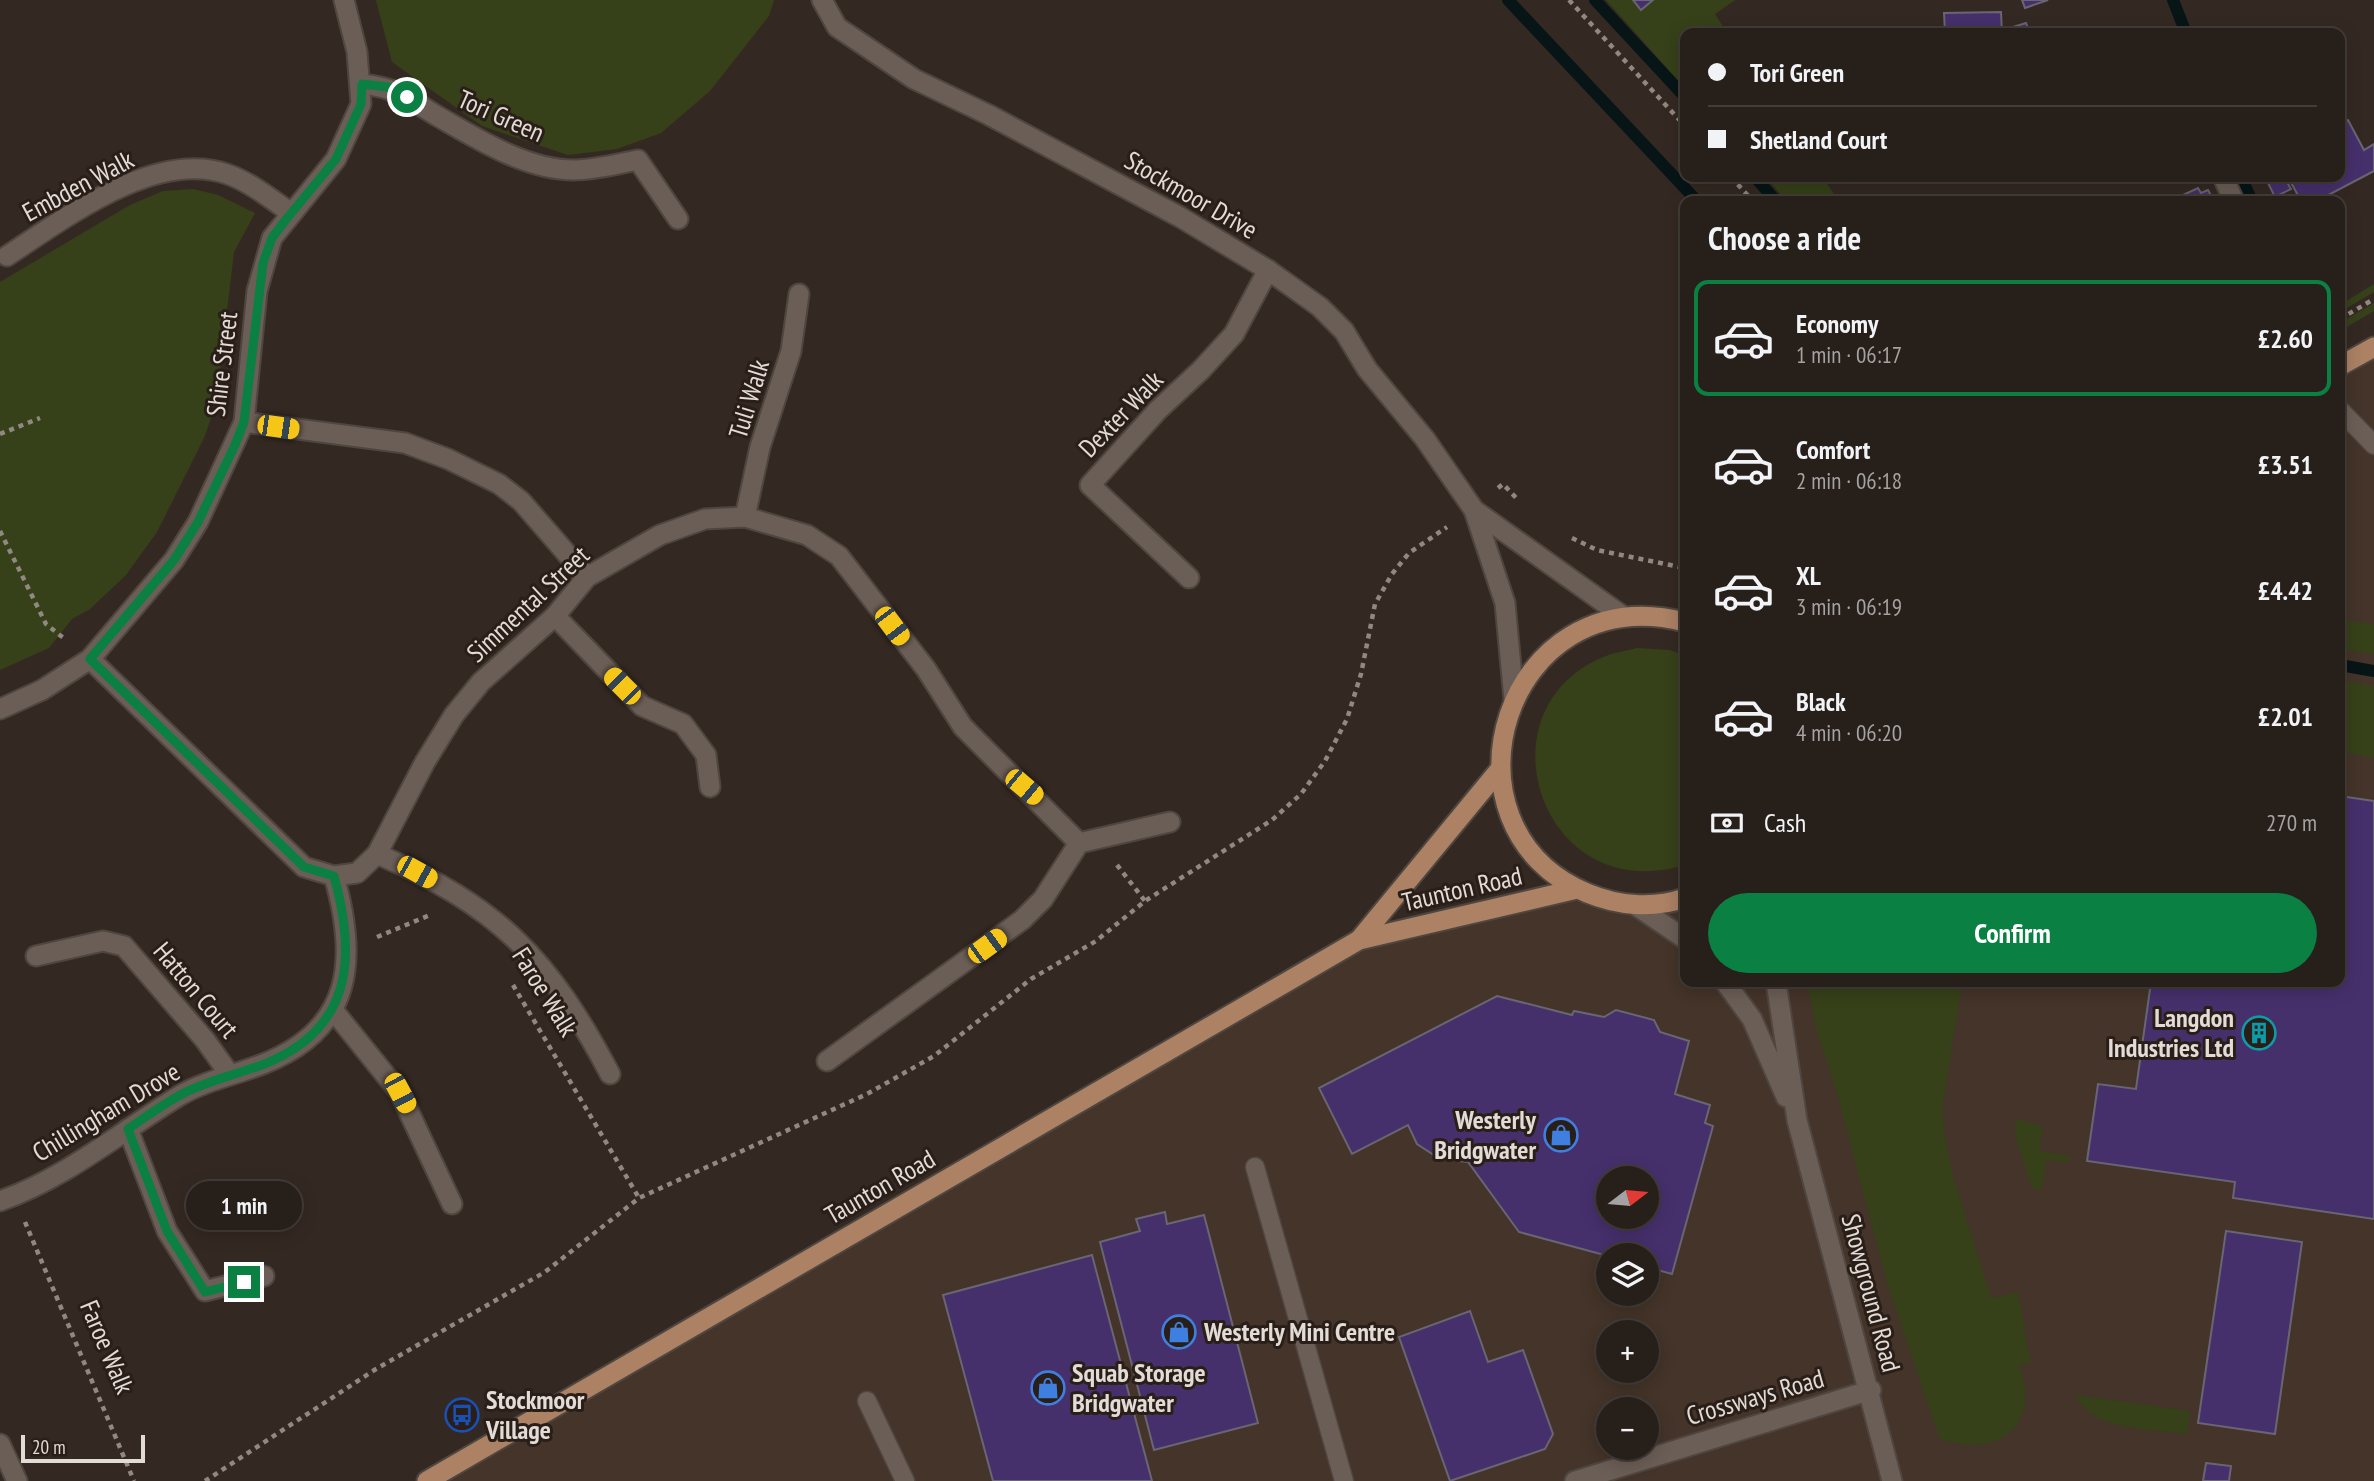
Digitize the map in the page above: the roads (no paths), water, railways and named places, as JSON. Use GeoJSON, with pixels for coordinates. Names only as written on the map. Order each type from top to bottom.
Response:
{"type":"FeatureCollection","features":[{"type":"Feature","properties":{"kind":"main road"},"geometry":{"type":"LineString","coordinates":[[2345,363],[2374,347]]}},
{"type":"Feature","properties":{"kind":"main road"},"geometry":{"type":"LineString","coordinates":[[1680,621],[1662,616],[1624,617],[1591,626],[1557,645],[1533,668],[1514,699],[1503,733],[1500,769],[1507,805],[1523,839],[1547,867],[1577,889],[1602,899],[1635,905],[1671,903],[1680,900]]}},
{"type":"Feature","properties":{"kind":"main road","name":"Taunton Road"},"geometry":{"type":"LineString","coordinates":[[1359,940],[1500,769]]}},
{"type":"Feature","properties":{"kind":"main road","name":"Taunton Road"},"geometry":{"type":"LineString","coordinates":[[427,1481],[1359,940],[1577,889]]}},
{"type":"Feature","properties":{"kind":"street","name":"Shire Street"},"geometry":{"type":"LineString","coordinates":[[0,709],[42,690],[90,659],[174,560],[198,522],[244,422],[263,263],[272,238],[336,159],[361,104],[362,84],[344,0]]}},
{"type":"Feature","properties":{"kind":"street","name":"Stockmoor Drive"},"geometry":{"type":"LineString","coordinates":[[822,0],[837,27],[914,79],[1097,171],[1268,270],[1321,307],[1344,331],[1367,369],[1425,439],[1474,510],[1506,603],[1514,699]]}},
{"type":"Feature","properties":{"kind":"street","name":"Tori Green"},"geometry":{"type":"LineString","coordinates":[[362,84],[388,87],[510,155],[572,170],[638,160],[678,219]]}},
{"type":"Feature","properties":{"kind":"street","name":"Embden Walk"},"geometry":{"type":"LineString","coordinates":[[7,256],[112,192],[164,172],[192,168],[230,175],[291,213]]}},
{"type":"Feature","properties":{"kind":"street","name":"Dexter Walk"},"geometry":{"type":"LineString","coordinates":[[1189,578],[1090,485],[1158,410],[1201,370],[1234,334],[1268,270]]}},
{"type":"Feature","properties":{"kind":"street","name":"Tuli Walk"},"geometry":{"type":"LineString","coordinates":[[745,517],[760,447],[791,351],[799,295]]}},
{"type":"Feature","properties":{"kind":"street"},"geometry":{"type":"LineString","coordinates":[[244,422],[405,443],[449,459],[499,484],[520,501],[587,577]]}},
{"type":"Feature","properties":{"kind":"street","name":"Stockmoor Drive"},"geometry":{"type":"LineString","coordinates":[[1474,510],[1624,617]]}},
{"type":"Feature","properties":{"kind":"street","name":"Simmental Street"},"geometry":{"type":"LineString","coordinates":[[334,876],[357,873],[377,854],[425,762],[454,715],[481,682],[555,616],[587,577],[660,535],[705,519],[745,517],[807,535],[839,556],[926,669],[963,727],[1079,843]]}},
{"type":"Feature","properties":{"kind":"street"},"geometry":{"type":"LineString","coordinates":[[555,616],[642,706],[683,724],[706,755],[710,787]]}},
{"type":"Feature","properties":{"kind":"street"},"geometry":{"type":"LineString","coordinates":[[90,659],[304,867],[334,876]]}},
{"type":"Feature","properties":{"kind":"street"},"geometry":{"type":"LineString","coordinates":[[827,1061],[1022,920],[1043,899],[1079,843],[1170,822]]}},
{"type":"Feature","properties":{"kind":"street","name":"Faroe Walk"},"geometry":{"type":"LineString","coordinates":[[377,854],[458,895],[511,933],[571,1004],[610,1074]]}},
{"type":"Feature","properties":{"kind":"street","name":"Chillingham Drove"},"geometry":{"type":"LineString","coordinates":[[5,1199],[89,1156],[186,1092],[293,1050],[319,1031],[333,1010],[347,967],[343,906],[334,876]]}},
{"type":"Feature","properties":{"kind":"street"},"geometry":{"type":"LineString","coordinates":[[1635,905],[1680,936]]}},
{"type":"Feature","properties":{"kind":"street","name":"Hatton Court"},"geometry":{"type":"LineString","coordinates":[[36,956],[103,941],[124,946],[205,1040],[230,1075]]}},
{"type":"Feature","properties":{"kind":"street","name":"Showground Road"},"geometry":{"type":"LineString","coordinates":[[1730,987],[1752,1019],[1797,1121]]}},
{"type":"Feature","properties":{"kind":"street","name":"Showground Road"},"geometry":{"type":"LineString","coordinates":[[1777,987],[1797,1121],[1871,1390],[1892,1481]]}},
{"type":"Feature","properties":{"kind":"street"},"geometry":{"type":"LineString","coordinates":[[333,1010],[400,1093],[453,1203]]}},
{"type":"Feature","properties":{"kind":"street"},"geometry":{"type":"LineString","coordinates":[[128,1129],[167,1231],[205,1292],[264,1276]]}},
{"type":"Feature","properties":{"kind":"street","name":"Crossways Road"},"geometry":{"type":"LineString","coordinates":[[1576,1481],[1871,1390]]}},
{"type":"Feature","properties":{"kind":"street"},"geometry":{"type":"LineString","coordinates":[[0,1444],[17,1481]]}},
{"type":"Feature","properties":{"kind":"lane"},"geometry":{"type":"LineString","coordinates":[[2345,415],[2374,445]]}},
{"type":"Feature","properties":{"kind":"lane"},"geometry":{"type":"LineString","coordinates":[[1255,1167],[1344,1481]]}},
{"type":"Feature","properties":{"kind":"lane"},"geometry":{"type":"LineString","coordinates":[[866,1401],[905,1481]]}},
{"type":"Feature","properties":{"kind":"waterway"},"geometry":{"type":"LineString","coordinates":[[1508,0],[1692,196]]}},
{"type":"Feature","properties":{"kind":"waterway"},"geometry":{"type":"LineString","coordinates":[[1595,0],[1680,92]]}},
{"type":"Feature","properties":{"kind":"waterway"},"geometry":{"type":"LineString","coordinates":[[2173,0],[2184,28]]}},
{"type":"Feature","properties":{"kind":"waterway"},"geometry":{"type":"LineString","coordinates":[[1759,182],[1772,196]]}},
{"type":"Feature","properties":{"kind":"waterway"},"geometry":{"type":"LineString","coordinates":[[2243,182],[2250,196]]}},
{"type":"Feature","properties":{"kind":"waterway"},"geometry":{"type":"LineString","coordinates":[[2345,666],[2374,671]]}},
{"type":"Feature","properties":{"kind":"place","name":"Langdon Industries Ltd"},"geometry":{"type":"Point","coordinates":[2259,1033]}},
{"type":"Feature","properties":{"kind":"place","name":"Westerly Bridgwater"},"geometry":{"type":"Point","coordinates":[1561,1135]}},
{"type":"Feature","properties":{"kind":"place","name":"Westerly Mini Centre"},"geometry":{"type":"Point","coordinates":[1179,1332]}},
{"type":"Feature","properties":{"kind":"place","name":"Squab Storage Bridgwater"},"geometry":{"type":"Point","coordinates":[1048,1388]}},
{"type":"Feature","properties":{"kind":"place","name":"Stockmoor Village"},"geometry":{"type":"Point","coordinates":[462,1415]}}]}
